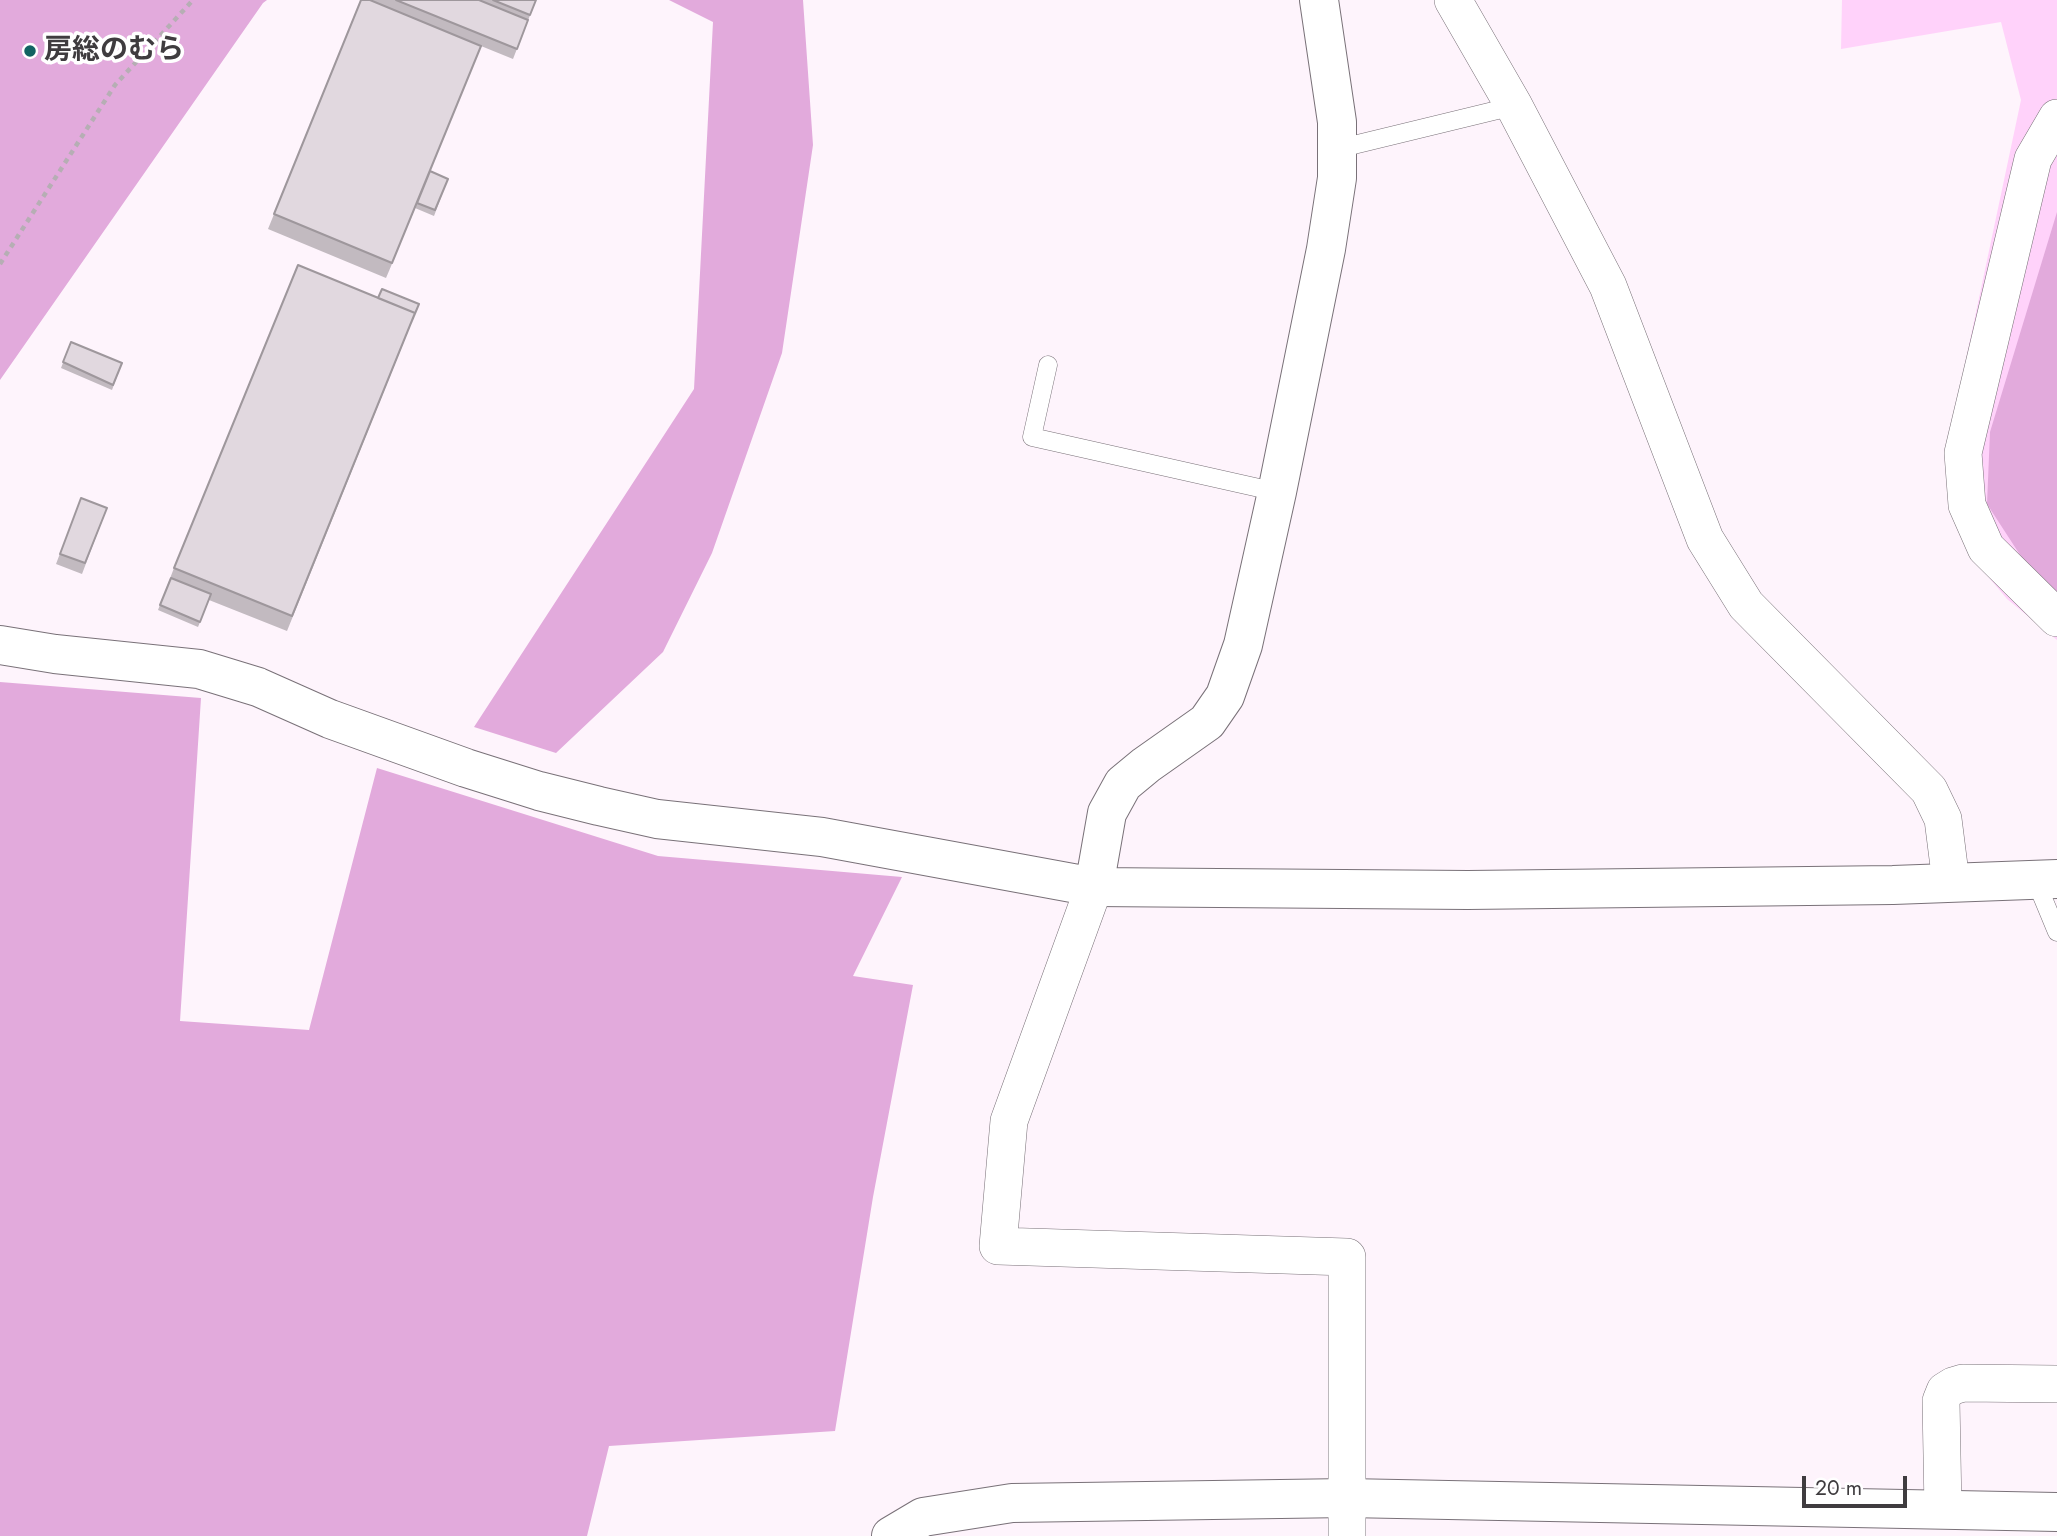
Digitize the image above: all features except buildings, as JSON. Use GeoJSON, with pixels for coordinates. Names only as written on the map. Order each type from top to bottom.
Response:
{"type":"FeatureCollection","features":[{"type":"Feature","properties":{"kind":"street"},"geometry":{"type":"LineString","coordinates":[[1319,0],[1337,122],[1337,178],[1326,249],[1243,645],[1225,696],[1207,722],[1123,784],[1107,813],[1094,887],[1009,1121],[998,1246],[1347,1257],[1347,1536]]}},
{"type":"Feature","properties":{"kind":"street"},"geometry":{"type":"LineString","coordinates":[[1453,0],[1514,106],[1608,286],[1705,539],[1746,605],[1929,790],[1943,819],[1951,882]]}},
{"type":"Feature","properties":{"kind":"street"},"geometry":{"type":"LineString","coordinates":[[2057,118],[2033,159],[1964,453],[1968,505],[1986,548],[2057,618]]}},
{"type":"Feature","properties":{"kind":"street"},"geometry":{"type":"LineString","coordinates":[[0,645],[200,669],[258,687],[330,719],[466,768],[539,791],[657,819],[822,837],[1094,887],[1468,890],[2046,879]]}},
{"type":"Feature","properties":{"kind":"street"},"geometry":{"type":"LineString","coordinates":[[1943,1509],[1941,1401],[1945,1391],[1953,1385],[1963,1383],[2057,1384]]}},
{"type":"Feature","properties":{"kind":"street"},"geometry":{"type":"LineString","coordinates":[[891,1536],[923,1517],[1012,1503],[1348,1498],[2057,1512]]}},
{"type":"Feature","properties":{"kind":"lane"},"geometry":{"type":"LineString","coordinates":[[1336,149],[1514,106]]}},
{"type":"Feature","properties":{"kind":"lane"},"geometry":{"type":"LineString","coordinates":[[1048,365],[1032,436],[1277,492]]}},
{"type":"Feature","properties":{"kind":"lane"},"geometry":{"type":"LineString","coordinates":[[2046,879],[2057,932]]}},
{"type":"Feature","properties":{"kind":"path"},"geometry":{"type":"LineString","coordinates":[[0,264],[115,85],[193,0]]}},
{"type":"Feature","properties":{"kind":"shaded area"},"geometry":{"type":"Polygon","coordinates":[[[0,0],[267,0],[0,380],[0,0]]]}},
{"type":"Feature","properties":{"kind":"shaded area"},"geometry":{"type":"Polygon","coordinates":[[[669,0],[803,0],[813,145],[782,353],[712,553],[663,652],[556,753],[474,727],[694,389],[713,22],[669,0]]]}},
{"type":"Feature","properties":{"kind":"shaded area"},"geometry":{"type":"Polygon","coordinates":[[[1842,0],[2057,0],[2057,640],[2007,599],[1971,556],[1951,430],[2021,100],[2001,22],[1841,49],[1842,0]]]}},
{"type":"Feature","properties":{"kind":"shaded area"},"geometry":{"type":"Polygon","coordinates":[[[2057,212],[2057,599],[2037,581],[1987,504],[1990,432],[2057,212]]]}},
{"type":"Feature","properties":{"kind":"shaded area"},"geometry":{"type":"Polygon","coordinates":[[[0,682],[201,698],[180,1021],[309,1030],[377,768],[658,856],[902,877],[853,976],[913,985],[873,1197],[835,1431],[609,1446],[587,1536],[0,1536],[0,682]]]}},
{"type":"Feature","properties":{"kind":"place","name":"房総のむら"},"geometry":{"type":"Point","coordinates":[30,51]}}]}
